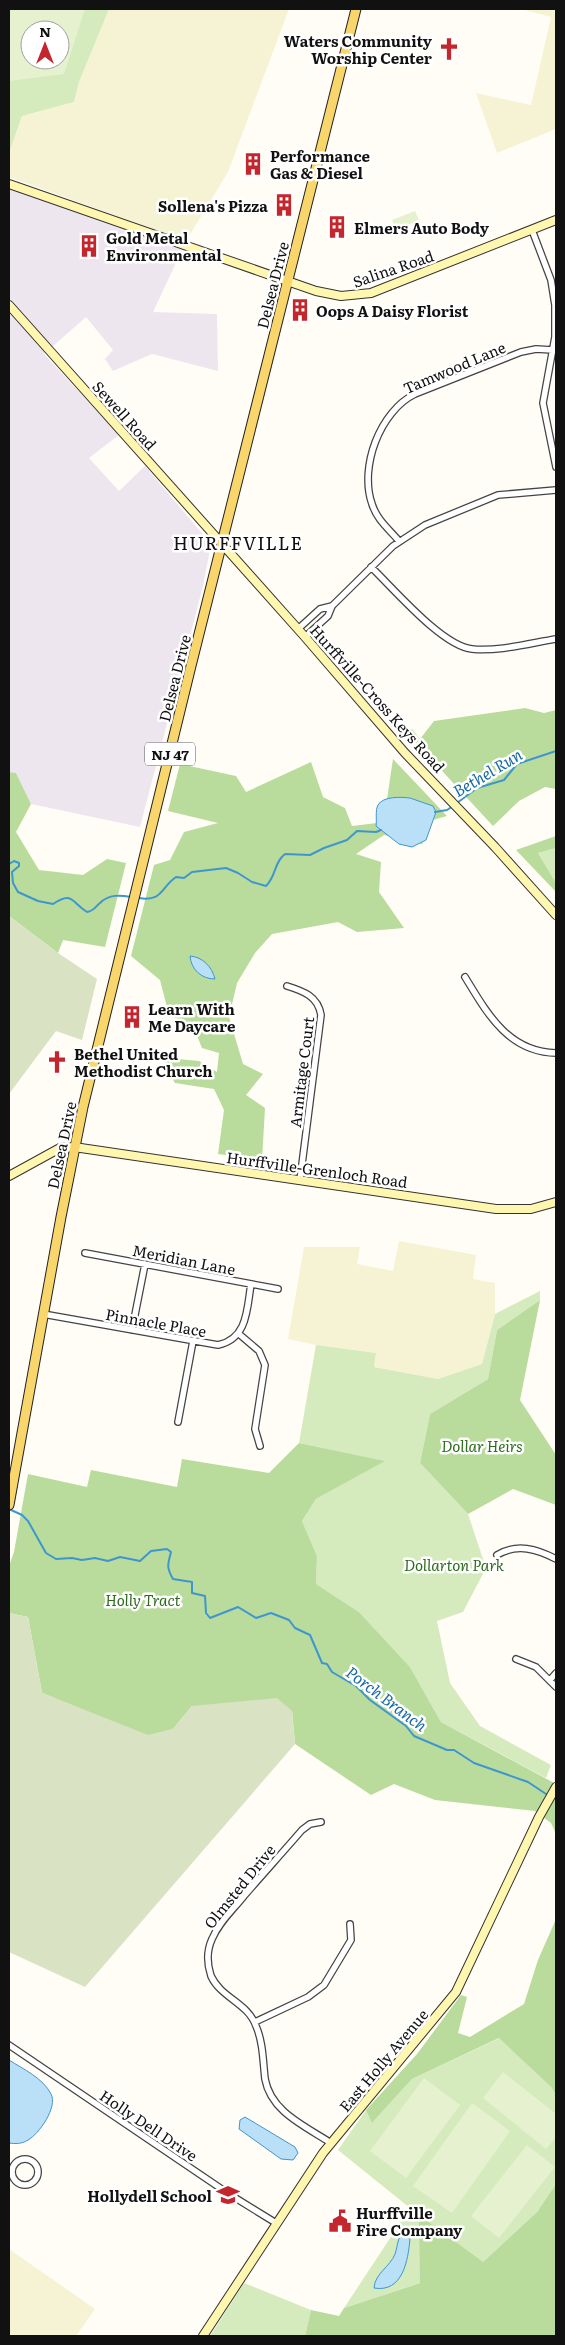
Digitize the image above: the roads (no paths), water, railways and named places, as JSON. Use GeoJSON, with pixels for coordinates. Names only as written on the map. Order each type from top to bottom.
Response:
{"type":"FeatureCollection","features":[{"type":"Feature","properties":{"kind":"main road","name":"Delsea Drive"},"geometry":{"type":"LineString","coordinates":[[9,1505],[74,1147],[221,544],[356,9]]}},
{"type":"Feature","properties":{"kind":"main road","name":"Salina Road"},"geometry":{"type":"LineString","coordinates":[[9,184],[287,282],[331,295],[360,295],[422,274],[556,220]]}},
{"type":"Feature","properties":{"kind":"main road","name":"Sewell Road"},"geometry":{"type":"LineString","coordinates":[[9,305],[221,544]]}},
{"type":"Feature","properties":{"kind":"main road","name":"Hurffville-Cross Keys Road"},"geometry":{"type":"LineString","coordinates":[[221,544],[406,753],[544,898],[556,914]]}},
{"type":"Feature","properties":{"kind":"main road"},"geometry":{"type":"LineString","coordinates":[[9,1176],[60,1148],[74,1147]]}},
{"type":"Feature","properties":{"kind":"main road","name":"Hurffville-Grenloch Road"},"geometry":{"type":"LineString","coordinates":[[74,1147],[496,1209],[531,1209],[556,1202]]}},
{"type":"Feature","properties":{"kind":"main road","name":"East Holly Avenue"},"geometry":{"type":"LineString","coordinates":[[203,2336],[276,2223],[331,2143],[456,1992],[545,1804],[555,1788]]}},
{"type":"Feature","properties":{"kind":"street"},"geometry":{"type":"LineString","coordinates":[[532,230],[546,263],[553,291],[556,326],[545,387],[544,408],[556,466]]}},
{"type":"Feature","properties":{"kind":"street","name":"Tamwood Lane"},"geometry":{"type":"LineString","coordinates":[[399,541],[377,516],[368,487],[372,458],[384,424],[393,410],[415,394],[521,352],[536,349],[553,350]]}},
{"type":"Feature","properties":{"kind":"street"},"geometry":{"type":"LineString","coordinates":[[305,637],[328,616],[332,606],[399,541],[431,521],[498,495],[556,490]]}},
{"type":"Feature","properties":{"kind":"street"},"geometry":{"type":"LineString","coordinates":[[371,568],[440,633],[459,646],[480,649],[556,639]]}},
{"type":"Feature","properties":{"kind":"street"},"geometry":{"type":"LineString","coordinates":[[298,629],[320,609],[332,606]]}},
{"type":"Feature","properties":{"kind":"street"},"geometry":{"type":"LineString","coordinates":[[465,976],[489,1016],[500,1030],[516,1042],[532,1049],[556,1053]]}},
{"type":"Feature","properties":{"kind":"street","name":"Armitage Court"},"geometry":{"type":"LineString","coordinates":[[287,986],[312,996],[317,1001],[321,1015],[300,1180]]}},
{"type":"Feature","properties":{"kind":"street","name":"Meridian Lane"},"geometry":{"type":"LineString","coordinates":[[85,1253],[278,1289]]}},
{"type":"Feature","properties":{"kind":"street"},"geometry":{"type":"LineString","coordinates":[[132,1330],[144,1264]]}},
{"type":"Feature","properties":{"kind":"street"},"geometry":{"type":"LineString","coordinates":[[251,1284],[243,1325],[239,1334],[259,1351],[265,1365],[255,1429],[260,1446]]}},
{"type":"Feature","properties":{"kind":"street","name":"Pinnacle Place"},"geometry":{"type":"LineString","coordinates":[[43,1314],[193,1341],[221,1344],[239,1334]]}},
{"type":"Feature","properties":{"kind":"street"},"geometry":{"type":"LineString","coordinates":[[178,1422],[193,1341]]}},
{"type":"Feature","properties":{"kind":"street"},"geometry":{"type":"LineString","coordinates":[[498,1555],[508,1550],[522,1548],[541,1552],[556,1558]]}},
{"type":"Feature","properties":{"kind":"street"},"geometry":{"type":"LineString","coordinates":[[516,1659],[531,1664],[556,1687]]}},
{"type":"Feature","properties":{"kind":"street"},"geometry":{"type":"LineString","coordinates":[[550,1680],[556,1673]]}},
{"type":"Feature","properties":{"kind":"street","name":"Olmsted Drive"},"geometry":{"type":"LineString","coordinates":[[321,1822],[310,1824],[302,1830],[222,1922],[211,1941],[208,1961],[213,1979],[223,1992],[246,2009],[255,2022],[259,2033],[266,2083],[274,2102],[287,2114],[331,2143]]}},
{"type":"Feature","properties":{"kind":"street"},"geometry":{"type":"LineString","coordinates":[[255,2022],[308,1997],[324,1985],[351,1940],[350,1924]]}},
{"type":"Feature","properties":{"kind":"street","name":"Holly Dell Drive"},"geometry":{"type":"LineString","coordinates":[[9,2045],[276,2223]]}},
{"type":"Feature","properties":{"kind":"street"},"geometry":{"type":"LineString","coordinates":[[20,2160],[32,2161],[37,2167],[38,2176],[32,2183],[21,2184],[14,2178],[11,2165],[20,2160]]}},
{"type":"Feature","properties":{"kind":"water"},"geometry":{"type":"Polygon","coordinates":[[[392,798],[410,798],[433,806],[436,812],[426,840],[412,847],[399,844],[376,826],[377,810],[380,802],[392,798]]]}},
{"type":"Feature","properties":{"kind":"water"},"geometry":{"type":"Polygon","coordinates":[[[190,956],[199,958],[206,963],[212,970],[215,979],[201,975],[192,965],[190,956]]]}},
{"type":"Feature","properties":{"kind":"water"},"geometry":{"type":"Polygon","coordinates":[[[9,2060],[43,2083],[51,2094],[52,2099],[50,2113],[42,2126],[32,2137],[18,2143],[9,2143],[9,2060]]]}},
{"type":"Feature","properties":{"kind":"water"},"geometry":{"type":"Polygon","coordinates":[[[245,2117],[295,2147],[298,2153],[293,2160],[281,2159],[239,2129],[240,2120],[245,2117]]]}},
{"type":"Feature","properties":{"kind":"water"},"geometry":{"type":"Polygon","coordinates":[[[404,2232],[409,2234],[410,2239],[408,2256],[402,2273],[392,2285],[384,2288],[374,2288],[377,2278],[393,2259],[399,2239],[404,2232]]]}},
{"type":"Feature","properties":{"kind":"waterway","name":"Bethel Run"},"geometry":{"type":"LineString","coordinates":[[457,803],[477,788],[504,780],[517,764],[556,751]]}},
{"type":"Feature","properties":{"kind":"waterway","name":"Bethel Run"},"geometry":{"type":"LineString","coordinates":[[435,812],[447,810],[453,806]]}},
{"type":"Feature","properties":{"kind":"waterway","name":"Bethel Run"},"geometry":{"type":"LineString","coordinates":[[139,898],[147,899],[157,896],[176,877],[184,878],[192,872],[226,868],[252,882],[266,886],[272,878],[281,857],[285,854],[310,855],[347,840],[357,831],[376,832],[381,830]]}},
{"type":"Feature","properties":{"kind":"waterway","name":"Bethel Run"},"geometry":{"type":"LineString","coordinates":[[9,864],[14,861],[19,863],[19,866],[12,872],[13,883],[18,892],[38,901],[53,904],[68,898],[72,899],[87,912],[93,910],[103,900],[111,897],[131,897]]}},
{"type":"Feature","properties":{"kind":"waterway","name":"Porch Branch"},"geometry":{"type":"LineString","coordinates":[[9,1509],[22,1515],[28,1521],[46,1553],[56,1559],[72,1558],[82,1560],[95,1558],[108,1561],[120,1557],[140,1561],[151,1551],[167,1549],[171,1552],[168,1566],[173,1579],[192,1582],[192,1593],[205,1596],[206,1613],[210,1618],[238,1607],[256,1618],[271,1613],[289,1620],[295,1628],[310,1635],[322,1663],[327,1664],[332,1672],[356,1686],[370,1700],[406,1726],[414,1736],[447,1750],[454,1750],[474,1763],[528,1782],[549,1796]]}},
{"type":"Feature","properties":{"kind":"place","name":"Waters Community Worship Center"},"geometry":{"type":"Point","coordinates":[449,49]}},
{"type":"Feature","properties":{"kind":"place","name":"Performance Gas & Diesel"},"geometry":{"type":"Point","coordinates":[253,164]}},
{"type":"Feature","properties":{"kind":"place","name":"Sollena's Pizza"},"geometry":{"type":"Point","coordinates":[284,205]}},
{"type":"Feature","properties":{"kind":"place","name":"Elmers Auto Body"},"geometry":{"type":"Point","coordinates":[337,227]}},
{"type":"Feature","properties":{"kind":"place","name":"Gold Metal Environmental"},"geometry":{"type":"Point","coordinates":[89,246]}},
{"type":"Feature","properties":{"kind":"place","name":"Oops A Daisy Florist"},"geometry":{"type":"Point","coordinates":[300,310]}},
{"type":"Feature","properties":{"kind":"place","name":"Learn With Me Daycare"},"geometry":{"type":"Point","coordinates":[132,1017]}},
{"type":"Feature","properties":{"kind":"place","name":"Bethel United Methodist Church"},"geometry":{"type":"Point","coordinates":[57,1062]}},
{"type":"Feature","properties":{"kind":"place","name":"Hollydell School"},"geometry":{"type":"Point","coordinates":[228,2195]}},
{"type":"Feature","properties":{"kind":"place","name":"Hurffville Fire Company"},"geometry":{"type":"Point","coordinates":[340,2221]}},
{"type":"Feature","properties":{"kind":"district","name":"HURFFVILLE"},"geometry":{"type":"Point","coordinates":[238,542]}},
{"type":"Feature","properties":{"kind":"park label","name":"Dollar Heirs"},"geometry":{"type":"Point","coordinates":[482,1445]}},
{"type":"Feature","properties":{"kind":"park label","name":"Dollarton Park"},"geometry":{"type":"Point","coordinates":[454,1564]}},
{"type":"Feature","properties":{"kind":"park label","name":"Holly Tract"},"geometry":{"type":"Point","coordinates":[143,1599]}}]}
